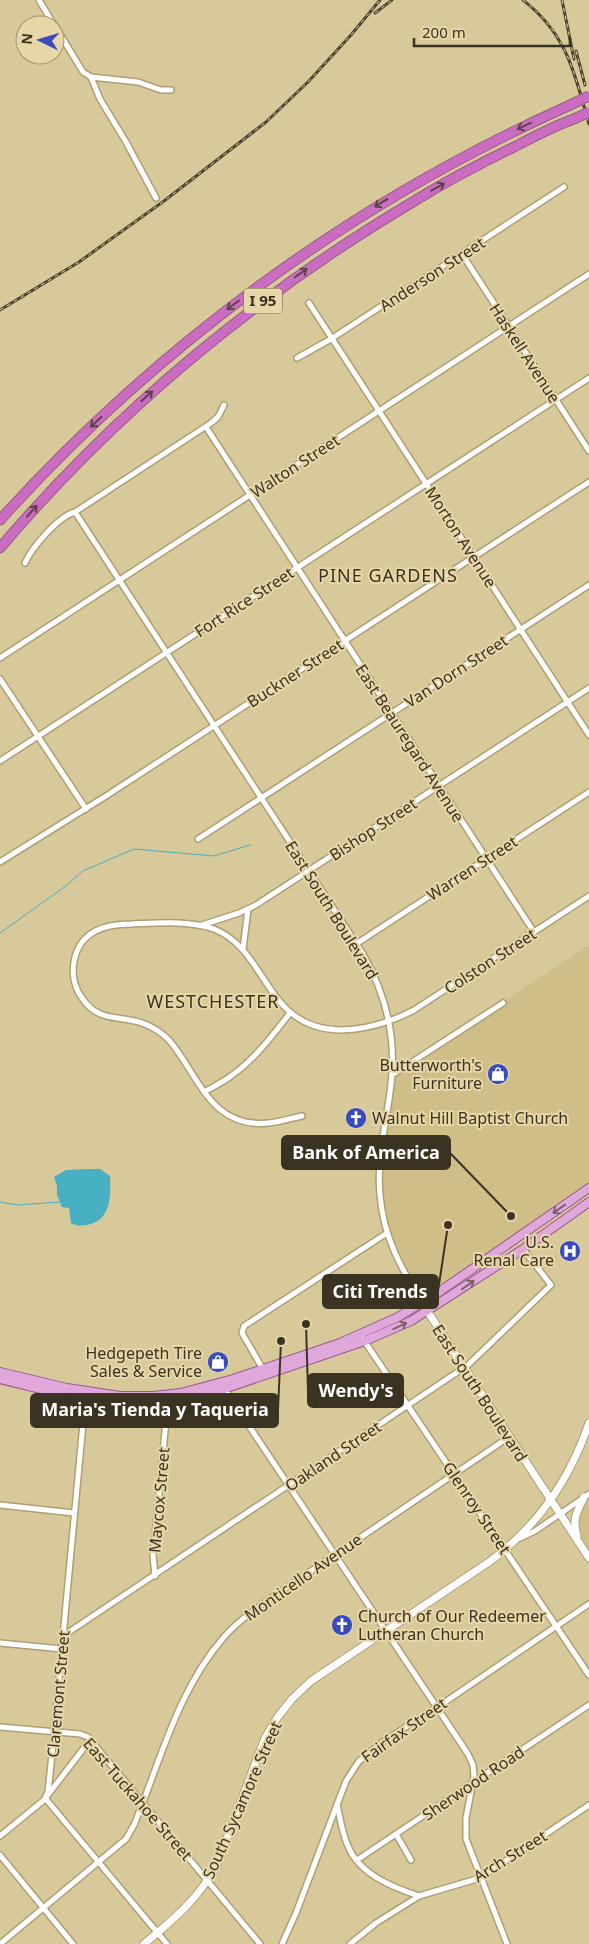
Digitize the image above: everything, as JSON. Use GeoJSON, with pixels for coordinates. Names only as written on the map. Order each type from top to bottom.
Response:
{"type":"FeatureCollection","features":[{"type":"Feature","properties":{"kind":"highway","name":"I 95"},"geometry":{"type":"LineString","coordinates":[[0,520],[31,486],[119,401],[191,338],[263,282],[364,214],[426,177],[503,136],[589,96]]}},
{"type":"Feature","properties":{"kind":"highway","name":"I 95"},"geometry":{"type":"LineString","coordinates":[[0,548],[60,480],[121,420],[186,362],[271,294],[428,192],[521,143],[589,112]]}},
{"type":"Feature","properties":{"kind":"main road"},"geometry":{"type":"LineString","coordinates":[[362,1338],[422,1303],[589,1188]]}},
{"type":"Feature","properties":{"kind":"main road"},"geometry":{"type":"LineString","coordinates":[[0,1379],[85,1396],[132,1403],[168,1398],[189,1398],[362,1338],[395,1329],[428,1312],[523,1249],[589,1202]]}},
{"type":"Feature","properties":{"kind":"main road","name":"East South Boulevard"},"geometry":{"type":"LineString","coordinates":[[422,1303],[589,1558]]}},
{"type":"Feature","properties":{"kind":"main road"},"geometry":{"type":"LineString","coordinates":[[0,1372],[85,1396]]}},
{"type":"Feature","properties":{"kind":"main road","name":"South Sycamore Street"},"geometry":{"type":"LineString","coordinates":[[144,1944],[184,1910],[208,1882],[218,1862],[265,1738],[277,1718],[292,1699],[311,1681],[517,1540],[551,1500],[577,1455],[589,1423]]}},
{"type":"Feature","properties":{"kind":"main road"},"geometry":{"type":"LineString","coordinates":[[579,1543],[574,1522],[576,1512],[587,1496]]}},
{"type":"Feature","properties":{"kind":"street"},"geometry":{"type":"LineString","coordinates":[[39,0],[48,15]]}},
{"type":"Feature","properties":{"kind":"street"},"geometry":{"type":"LineString","coordinates":[[65,42],[83,72],[91,77],[138,82],[161,90],[171,90]]}},
{"type":"Feature","properties":{"kind":"street"},"geometry":{"type":"LineString","coordinates":[[91,77],[103,106],[126,142],[156,198]]}},
{"type":"Feature","properties":{"kind":"street","name":"Anderson Street"},"geometry":{"type":"LineString","coordinates":[[297,358],[331,340],[564,187]]}},
{"type":"Feature","properties":{"kind":"street","name":"Haskell Avenue"},"geometry":{"type":"LineString","coordinates":[[462,254],[589,451]]}},
{"type":"Feature","properties":{"kind":"street","name":"Walton Street"},"geometry":{"type":"LineString","coordinates":[[0,658],[589,274]]}},
{"type":"Feature","properties":{"kind":"street","name":"Morton Avenue"},"geometry":{"type":"LineString","coordinates":[[309,303],[331,340],[589,735]]}},
{"type":"Feature","properties":{"kind":"street","name":"Fort Rice Street"},"geometry":{"type":"LineString","coordinates":[[0,760],[589,378]]}},
{"type":"Feature","properties":{"kind":"street"},"geometry":{"type":"LineString","coordinates":[[25,563],[29,555],[63,517],[75,512],[206,427],[218,417],[224,405]]}},
{"type":"Feature","properties":{"kind":"street","name":"East Beauregard Avenue"},"geometry":{"type":"LineString","coordinates":[[206,427],[249,496],[534,932]]}},
{"type":"Feature","properties":{"kind":"street","name":"Buckner Street"},"geometry":{"type":"LineString","coordinates":[[0,862],[86,809],[589,482]]}},
{"type":"Feature","properties":{"kind":"street","name":"East South Boulevard"},"geometry":{"type":"LineString","coordinates":[[75,512],[356,944],[377,982],[389,1021],[392,1075],[379,1171],[380,1196],[387,1233],[395,1255],[422,1303]]}},
{"type":"Feature","properties":{"kind":"street","name":"Van Dorn Street"},"geometry":{"type":"LineString","coordinates":[[198,839],[589,585]]}},
{"type":"Feature","properties":{"kind":"street"},"geometry":{"type":"LineString","coordinates":[[0,679],[86,809]]}},
{"type":"Feature","properties":{"kind":"street","name":"Bishop Street"},"geometry":{"type":"LineString","coordinates":[[202,926],[248,909],[589,688]]}},
{"type":"Feature","properties":{"kind":"street","name":"Warren Street"},"geometry":{"type":"LineString","coordinates":[[356,944],[589,792]]}},
{"type":"Feature","properties":{"kind":"street","name":"Colston Street"},"geometry":{"type":"LineString","coordinates":[[202,926],[222,933],[243,950],[270,991],[290,1013],[314,1026],[333,1030],[358,1028],[389,1021],[414,1010],[589,896]]}},
{"type":"Feature","properties":{"kind":"street"},"geometry":{"type":"LineString","coordinates":[[243,950],[248,909]]}},
{"type":"Feature","properties":{"kind":"street"},"geometry":{"type":"LineString","coordinates":[[202,926],[110,925],[97,931],[81,944],[74,961],[73,978],[78,993],[87,1005],[104,1016],[140,1022],[158,1031],[171,1043],[204,1092],[219,1110],[244,1121],[270,1123],[302,1116]]}},
{"type":"Feature","properties":{"kind":"street"},"geometry":{"type":"LineString","coordinates":[[392,1075],[503,1003]]}},
{"type":"Feature","properties":{"kind":"street"},"geometry":{"type":"LineString","coordinates":[[204,1092],[231,1076],[250,1060],[272,1037],[290,1013]]}},
{"type":"Feature","properties":{"kind":"street"},"geometry":{"type":"LineString","coordinates":[[264,1372],[245,1338],[242,1331],[244,1326],[387,1233]]}},
{"type":"Feature","properties":{"kind":"street","name":"Oakland Street"},"geometry":{"type":"LineString","coordinates":[[63,1636],[290,1485],[464,1367],[482,1352],[551,1285],[523,1249]]}},
{"type":"Feature","properties":{"kind":"street","name":"Glenroy Street"},"geometry":{"type":"LineString","coordinates":[[362,1338],[589,1675]]}},
{"type":"Feature","properties":{"kind":"street"},"geometry":{"type":"LineString","coordinates":[[222,1386],[387,1630],[468,1754],[474,1771],[465,1827],[466,1839],[507,1944]]}},
{"type":"Feature","properties":{"kind":"street","name":"Claremont Street"},"geometry":{"type":"LineString","coordinates":[[45,1798],[48,1792],[54,1732],[85,1396]]}},
{"type":"Feature","properties":{"kind":"street","name":"Maycox Street"},"geometry":{"type":"LineString","coordinates":[[154,1576],[153,1555],[168,1398]]}},
{"type":"Feature","properties":{"kind":"street","name":"Monticello Avenue"},"geometry":{"type":"LineString","coordinates":[[0,1944],[126,1839],[134,1825],[188,1689],[225,1636],[254,1610],[509,1437]]}},
{"type":"Feature","properties":{"kind":"street","name":"South Sycamore Street"},"geometry":{"type":"LineString","coordinates":[[517,1540],[535,1531],[587,1496]]}},
{"type":"Feature","properties":{"kind":"street"},"geometry":{"type":"LineString","coordinates":[[0,1505],[74,1513]]}},
{"type":"Feature","properties":{"kind":"street","name":"Fairfax Street"},"geometry":{"type":"LineString","coordinates":[[282,1944],[296,1914],[348,1776],[359,1761],[384,1741],[438,1707],[589,1604]]}},
{"type":"Feature","properties":{"kind":"street"},"geometry":{"type":"LineString","coordinates":[[0,1643],[62,1650]]}},
{"type":"Feature","properties":{"kind":"street","name":"Sherwood Road"},"geometry":{"type":"LineString","coordinates":[[357,1860],[589,1705]]}},
{"type":"Feature","properties":{"kind":"street","name":"East Tuckahoe Street"},"geometry":{"type":"LineString","coordinates":[[0,1727],[80,1734],[90,1740],[260,1944]]}},
{"type":"Feature","properties":{"kind":"street"},"geometry":{"type":"LineString","coordinates":[[0,1836],[45,1798],[90,1740]]}},
{"type":"Feature","properties":{"kind":"street"},"geometry":{"type":"LineString","coordinates":[[45,1798],[167,1944]]}},
{"type":"Feature","properties":{"kind":"street"},"geometry":{"type":"LineString","coordinates":[[337,1804],[345,1839],[357,1860],[378,1878],[419,1896]]}},
{"type":"Feature","properties":{"kind":"street","name":"Arch Street"},"geometry":{"type":"LineString","coordinates":[[350,1944],[376,1923],[419,1896],[480,1878],[589,1805]]}},
{"type":"Feature","properties":{"kind":"street"},"geometry":{"type":"LineString","coordinates":[[396,1834],[411,1860]]}},
{"type":"Feature","properties":{"kind":"street"},"geometry":{"type":"LineString","coordinates":[[0,1855],[74,1944]]}},
{"type":"Feature","properties":{"kind":"shaded area"},"geometry":{"type":"Polygon","coordinates":[[[589,945],[589,1188],[422,1303],[395,1255],[382,1213],[381,1150],[392,1075],[589,945]]]}},
{"type":"Feature","properties":{"kind":"shaded area"},"geometry":{"type":"Polygon","coordinates":[[[589,1498],[589,1550],[582,1539],[578,1523],[579,1513],[589,1498]]]}},
{"type":"Feature","properties":{"kind":"water"},"geometry":{"type":"Polygon","coordinates":[[[100,1169],[110,1176],[109,1200],[105,1213],[94,1223],[76,1225],[71,1223],[69,1208],[62,1207],[57,1195],[54,1177],[66,1170],[100,1169]]]}},
{"type":"Feature","properties":{"kind":"waterway"},"geometry":{"type":"LineString","coordinates":[[0,933],[63,888],[83,871],[134,849],[214,856],[250,845]]}},
{"type":"Feature","properties":{"kind":"waterway"},"geometry":{"type":"LineString","coordinates":[[0,1202],[17,1205],[60,1202]]}},
{"type":"Feature","properties":{"kind":"railway"},"geometry":{"type":"LineString","coordinates":[[0,310],[79,262],[164,201],[266,122],[308,82],[380,0]]}},
{"type":"Feature","properties":{"kind":"railway"},"geometry":{"type":"LineString","coordinates":[[375,13],[392,0]]}},
{"type":"Feature","properties":{"kind":"railway"},"geometry":{"type":"LineString","coordinates":[[523,0],[538,13],[560,41],[579,88],[589,124]]}},
{"type":"Feature","properties":{"kind":"railway"},"geometry":{"type":"LineString","coordinates":[[562,0],[574,59]]}},
{"type":"Feature","properties":{"kind":"railway"},"geometry":{"type":"LineString","coordinates":[[576,51],[585,85]]}},
{"type":"Feature","properties":{"kind":"place","name":"Butterworth's Furniture"},"geometry":{"type":"Point","coordinates":[498,1074]}},
{"type":"Feature","properties":{"kind":"place","name":"Walnut Hill Baptist Church"},"geometry":{"type":"Point","coordinates":[356,1118]}},
{"type":"Feature","properties":{"kind":"place","name":"Bank of America"},"geometry":{"type":"Point","coordinates":[511,1216]}},
{"type":"Feature","properties":{"kind":"place","name":"Citi Trends"},"geometry":{"type":"Point","coordinates":[448,1225]}},
{"type":"Feature","properties":{"kind":"place","name":"U.S. Renal Care"},"geometry":{"type":"Point","coordinates":[570,1251]}},
{"type":"Feature","properties":{"kind":"place","name":"Wendy's"},"geometry":{"type":"Point","coordinates":[306,1324]}},
{"type":"Feature","properties":{"kind":"place","name":"Maria's Tienda y Taqueria"},"geometry":{"type":"Point","coordinates":[281,1341]}},
{"type":"Feature","properties":{"kind":"place","name":"Hedgepeth Tire Sales & Service"},"geometry":{"type":"Point","coordinates":[218,1362]}},
{"type":"Feature","properties":{"kind":"place","name":"Church of Our Redeemer Lutheran Church"},"geometry":{"type":"Point","coordinates":[342,1625]}},
{"type":"Feature","properties":{"kind":"district","name":"PINE GARDENS"},"geometry":{"type":"Point","coordinates":[388,576]}},
{"type":"Feature","properties":{"kind":"district","name":"WESTCHESTER"},"geometry":{"type":"Point","coordinates":[213,1002]}}]}
